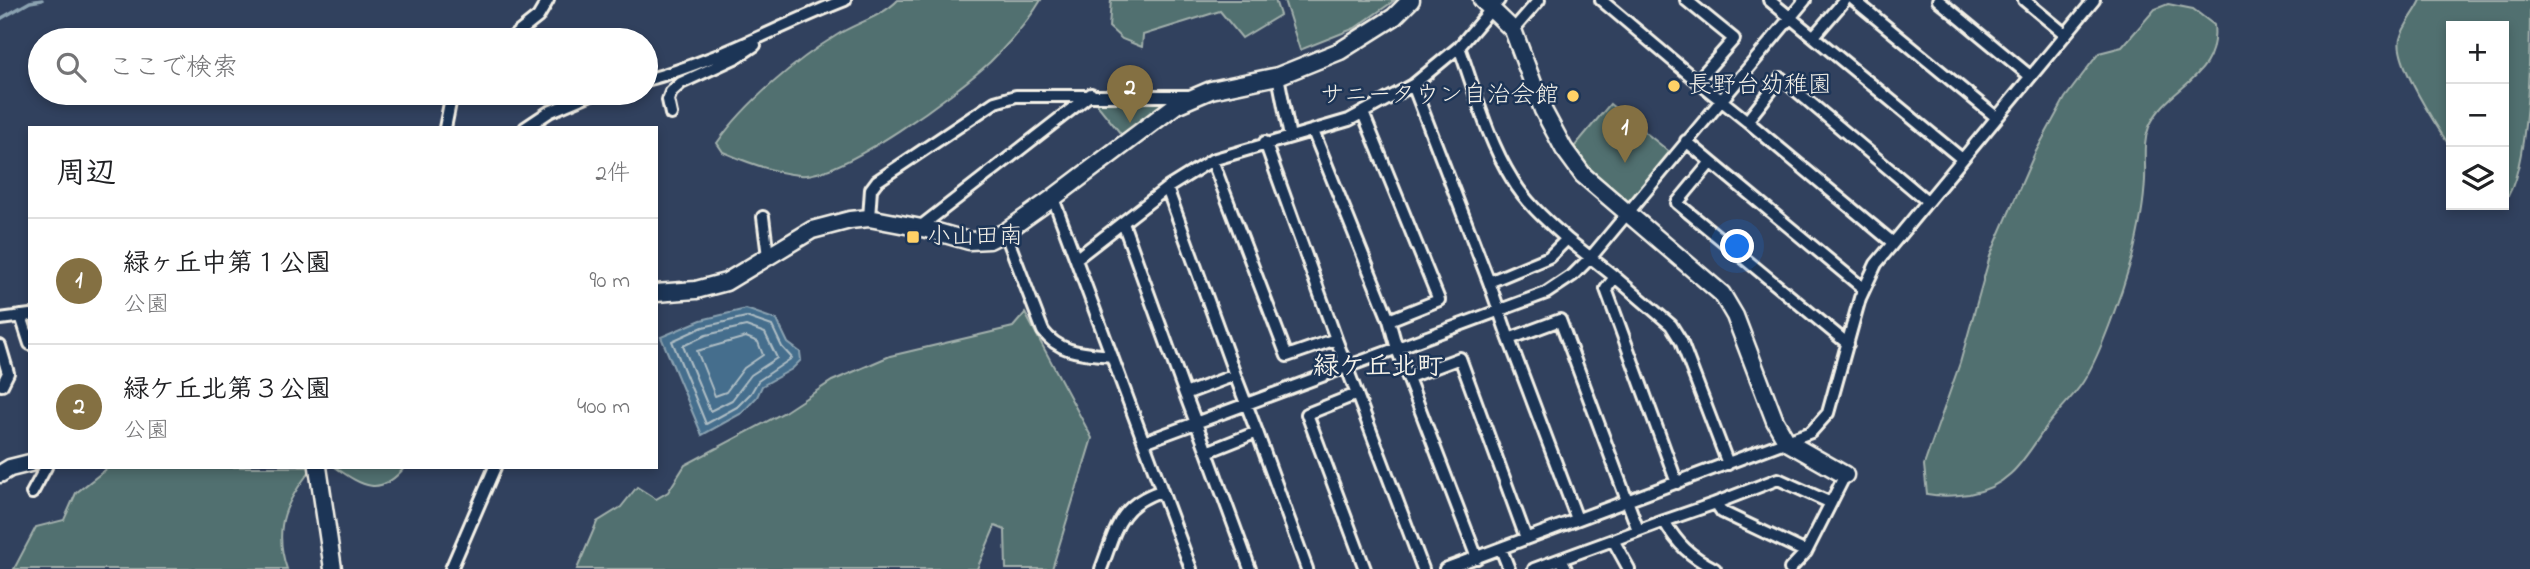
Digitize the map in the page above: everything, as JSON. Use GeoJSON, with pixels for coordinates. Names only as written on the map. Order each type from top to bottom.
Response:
{"type":"FeatureCollection","features":[{"type":"Feature","properties":{"kind":"street"},"geometry":{"type":"LineString","coordinates":[[524,28],[538,17],[548,0]]}},
{"type":"Feature","properties":{"kind":"street"},"geometry":{"type":"LineString","coordinates":[[658,76],[698,64],[845,0]]}},
{"type":"Feature","properties":{"kind":"street"},"geometry":{"type":"LineString","coordinates":[[869,218],[871,189],[877,181],[995,102],[1037,94],[1196,96],[1278,76],[1340,51],[1394,17],[1411,0]]}},
{"type":"Feature","properties":{"kind":"street"},"geometry":{"type":"LineString","coordinates":[[1513,30],[1539,0]]}},
{"type":"Feature","properties":{"kind":"street"},"geometry":{"type":"LineString","coordinates":[[1601,0],[1892,242]]}},
{"type":"Feature","properties":{"kind":"street"},"geometry":{"type":"LineString","coordinates":[[1686,0],[1734,39],[1697,81]]}},
{"type":"Feature","properties":{"kind":"street"},"geometry":{"type":"LineString","coordinates":[[1769,0],[1962,159]]}},
{"type":"Feature","properties":{"kind":"street"},"geometry":{"type":"LineString","coordinates":[[1144,442],[1546,293],[1573,275],[1591,257],[1805,0]]}},
{"type":"Feature","properties":{"kind":"street"},"geometry":{"type":"LineString","coordinates":[[1814,36],[1845,0]]}},
{"type":"Feature","properties":{"kind":"street"},"geometry":{"type":"LineString","coordinates":[[1854,0],[1996,117]]}},
{"type":"Feature","properties":{"kind":"street"},"geometry":{"type":"LineString","coordinates":[[1938,0],[2030,76]]}},
{"type":"Feature","properties":{"kind":"street"},"geometry":{"type":"LineString","coordinates":[[2024,0],[2065,34]]}},
{"type":"Feature","properties":{"kind":"street"},"geometry":{"type":"LineString","coordinates":[[1445,569],[1811,432],[1828,413],[1864,289],[1892,242],[2094,0]]}},
{"type":"Feature","properties":{"kind":"street"},"geometry":{"type":"LineString","coordinates":[[1077,258],[1167,188],[1212,160],[1265,142],[1313,131],[1363,113],[1413,85],[1459,47],[1491,3],[1513,30],[1543,110],[1564,149],[1583,175],[1722,294],[1735,316],[1770,410],[1787,442],[1808,457],[1845,475],[1806,552],[1790,569]]}},
{"type":"Feature","properties":{"kind":"street"},"geometry":{"type":"LineString","coordinates":[[671,114],[668,100],[671,92],[681,83],[737,57],[788,28],[799,18]]}},
{"type":"Feature","properties":{"kind":"street"},"geometry":{"type":"LineString","coordinates":[[1459,47],[1497,152],[1513,181],[1535,210],[1671,325],[1681,341],[1728,464]]}},
{"type":"Feature","properties":{"kind":"street"},"geometry":{"type":"LineString","coordinates":[[1278,76],[1290,137]]}},
{"type":"Feature","properties":{"kind":"street"},"geometry":{"type":"LineString","coordinates":[[1747,121],[1782,78],[1927,201]]}},
{"type":"Feature","properties":{"kind":"street"},"geometry":{"type":"LineString","coordinates":[[1413,85],[1577,519]]}},
{"type":"Feature","properties":{"kind":"street"},"geometry":{"type":"LineString","coordinates":[[920,227],[1091,94]]}},
{"type":"Feature","properties":{"kind":"street"},"geometry":{"type":"LineString","coordinates":[[658,293],[712,287],[742,274],[812,230],[869,218],[920,227],[969,241],[989,240],[1053,198],[1154,120],[1196,96]]}},
{"type":"Feature","properties":{"kind":"street"},"geometry":{"type":"LineString","coordinates":[[445,126],[450,105]]}},
{"type":"Feature","properties":{"kind":"street"},"geometry":{"type":"LineString","coordinates":[[528,126],[548,112],[565,105]]}},
{"type":"Feature","properties":{"kind":"street"},"geometry":{"type":"LineString","coordinates":[[1363,113],[1439,300],[1388,320]]}},
{"type":"Feature","properties":{"kind":"street"},"geometry":{"type":"LineString","coordinates":[[1313,131],[1388,320],[1396,349],[1477,558]]}},
{"type":"Feature","properties":{"kind":"street"},"geometry":{"type":"LineString","coordinates":[[1686,141],[1864,289]]}},
{"type":"Feature","properties":{"kind":"street"},"geometry":{"type":"LineString","coordinates":[[1265,142],[1423,569]]}},
{"type":"Feature","properties":{"kind":"street"},"geometry":{"type":"LineString","coordinates":[[1212,160],[1287,356],[1336,339]]}},
{"type":"Feature","properties":{"kind":"street"},"geometry":{"type":"LineString","coordinates":[[1711,162],[1677,203],[1848,344]]}},
{"type":"Feature","properties":{"kind":"street"},"geometry":{"type":"LineString","coordinates":[[1167,188],[1307,569]]}},
{"type":"Feature","properties":{"kind":"street"},"geometry":{"type":"LineString","coordinates":[[1053,198],[1191,569]]}},
{"type":"Feature","properties":{"kind":"street"},"geometry":{"type":"LineString","coordinates":[[763,217],[768,256]]}},
{"type":"Feature","properties":{"kind":"street"},"geometry":{"type":"LineString","coordinates":[[1123,223],[1194,423],[1250,569]]}},
{"type":"Feature","properties":{"kind":"street"},"geometry":{"type":"LineString","coordinates":[[1005,232],[1043,331],[1050,340],[1069,351],[1112,356]]}},
{"type":"Feature","properties":{"kind":"street"},"geometry":{"type":"LineString","coordinates":[[1489,282],[1549,257],[1567,239]]}},
{"type":"Feature","properties":{"kind":"street"},"geometry":{"type":"LineString","coordinates":[[1615,277],[1606,289],[1677,482]]}},
{"type":"Feature","properties":{"kind":"street"},"geometry":{"type":"LineString","coordinates":[[0,319],[26,315]]}},
{"type":"Feature","properties":{"kind":"street"},"geometry":{"type":"LineString","coordinates":[[1509,339],[1560,320],[1638,530]]}},
{"type":"Feature","properties":{"kind":"street"},"geometry":{"type":"LineString","coordinates":[[0,346],[8,373],[2,385]]}},
{"type":"Feature","properties":{"kind":"street"},"geometry":{"type":"LineString","coordinates":[[1409,377],[1460,358],[1526,538]]}},
{"type":"Feature","properties":{"kind":"street"},"geometry":{"type":"LineString","coordinates":[[1185,394],[1235,375]]}},
{"type":"Feature","properties":{"kind":"street"},"geometry":{"type":"LineString","coordinates":[[1357,394],[1307,414],[1365,569]]}},
{"type":"Feature","properties":{"kind":"street"},"geometry":{"type":"LineString","coordinates":[[1207,452],[1257,432]]}},
{"type":"Feature","properties":{"kind":"street"},"geometry":{"type":"LineString","coordinates":[[0,474],[10,468],[28,464]]}},
{"type":"Feature","properties":{"kind":"street"},"geometry":{"type":"LineString","coordinates":[[32,493],[45,469]]}},
{"type":"Feature","properties":{"kind":"street"},"geometry":{"type":"LineString","coordinates":[[318,469],[333,569]]}},
{"type":"Feature","properties":{"kind":"street"},"geometry":{"type":"LineString","coordinates":[[451,569],[494,469]]}},
{"type":"Feature","properties":{"kind":"street"},"geometry":{"type":"LineString","coordinates":[[1534,569],[1564,564],[1613,540],[1777,478],[1831,503]]}},
{"type":"Feature","properties":{"kind":"street"},"geometry":{"type":"LineString","coordinates":[[1101,569],[1121,517],[1132,503],[1161,491]]}},
{"type":"Feature","properties":{"kind":"street"},"geometry":{"type":"LineString","coordinates":[[1716,503],[1722,512],[1806,552]]}},
{"type":"Feature","properties":{"kind":"street"},"geometry":{"type":"LineString","coordinates":[[1664,521],[1678,545],[1690,556],[1715,569]]}},
{"type":"Feature","properties":{"kind":"street"},"geometry":{"type":"LineString","coordinates":[[1613,540],[1629,569]]}},
{"type":"Feature","properties":{"kind":"street"},"geometry":{"type":"LineString","coordinates":[[1501,549],[1509,569]]}},
{"type":"Feature","properties":{"kind":"green space"},"geometry":{"type":"Polygon","coordinates":[[[898,0],[1041,0],[1011,40],[975,75],[899,131],[843,163],[819,172],[800,175],[781,172],[723,152],[717,143],[772,83],[821,45],[885,11],[898,0]]]}},
{"type":"Feature","properties":{"kind":"green space"},"geometry":{"type":"Polygon","coordinates":[[[1111,0],[1275,0],[1280,15],[1242,38],[1220,11],[1143,35],[1142,47],[1122,39],[1109,27],[1111,0]]]}},
{"type":"Feature","properties":{"kind":"green space"},"geometry":{"type":"Polygon","coordinates":[[[1284,0],[1395,0],[1355,28],[1300,50],[1284,0]]]}},
{"type":"Feature","properties":{"kind":"green space"},"geometry":{"type":"Polygon","coordinates":[[[2421,0],[2530,0],[2529,76],[2524,136],[2509,193],[2509,21],[2446,21],[2446,140],[2418,94],[2403,62],[2400,49],[2402,34],[2421,0]]]}},
{"type":"Feature","properties":{"kind":"green space"},"geometry":{"type":"Polygon","coordinates":[[[2168,4],[2193,9],[2214,25],[2214,43],[2201,70],[2157,113],[2149,127],[2145,146],[2143,199],[2132,258],[2097,356],[2079,388],[2006,478],[1969,494],[1927,494],[1924,465],[1960,363],[1990,256],[2034,155],[2065,98],[2099,53],[2122,47],[2155,9],[2168,4]]]}},
{"type":"Feature","properties":{"kind":"green space"},"geometry":{"type":"Polygon","coordinates":[[[1100,98],[1166,98],[1171,104],[1125,139],[1095,102],[1100,98]]]}},
{"type":"Feature","properties":{"kind":"green space"},"geometry":{"type":"Polygon","coordinates":[[[1610,104],[1672,154],[1632,204],[1593,172],[1574,147],[1610,104]]]}},
{"type":"Feature","properties":{"kind":"green space"},"geometry":{"type":"Polygon","coordinates":[[[1025,313],[1092,438],[1052,569],[1006,569],[1005,530],[995,526],[977,569],[577,569],[597,522],[621,507],[637,487],[656,499],[668,492],[685,465],[783,413],[832,381],[890,356],[1013,327],[1025,313]]]}},
{"type":"Feature","properties":{"kind":"green space"},"geometry":{"type":"Polygon","coordinates":[[[106,469],[312,469],[289,502],[285,514],[281,540],[287,569],[14,569],[36,527],[64,520],[76,493],[106,469]]]}},
{"type":"Feature","properties":{"kind":"green space"},"geometry":{"type":"Polygon","coordinates":[[[338,469],[403,469],[379,485],[371,486],[354,480],[338,469]]]}},
{"type":"Feature","properties":{"kind":"water"},"geometry":{"type":"Polygon","coordinates":[[[746,309],[777,320],[788,343],[800,352],[801,360],[792,369],[762,386],[757,397],[742,413],[702,435],[661,337],[701,320],[746,309]]]}},
{"type":"Feature","properties":{"kind":"waterway"},"geometry":{"type":"LineString","coordinates":[[0,19],[30,2],[42,0]]}},
{"type":"Feature","properties":{"kind":"place","name":"長野台幼稚園"},"geometry":{"type":"Point","coordinates":[1674,86]}},
{"type":"Feature","properties":{"kind":"place","name":"サニータウン自治会館"},"geometry":{"type":"Point","coordinates":[1573,96]}},
{"type":"Feature","properties":{"kind":"place","name":"緑ケ丘北第３公園"},"geometry":{"type":"Point","coordinates":[1130,123]}},
{"type":"Feature","properties":{"kind":"place","name":"緑ヶ丘中第１公園"},"geometry":{"type":"Point","coordinates":[1625,163]}},
{"type":"Feature","properties":{"kind":"place","name":"小山田南"},"geometry":{"type":"Point","coordinates":[913,237]}},
{"type":"Feature","properties":{"kind":"district","name":"緑ケ丘北町"},"geometry":{"type":"Point","coordinates":[1378,368]}}]}
